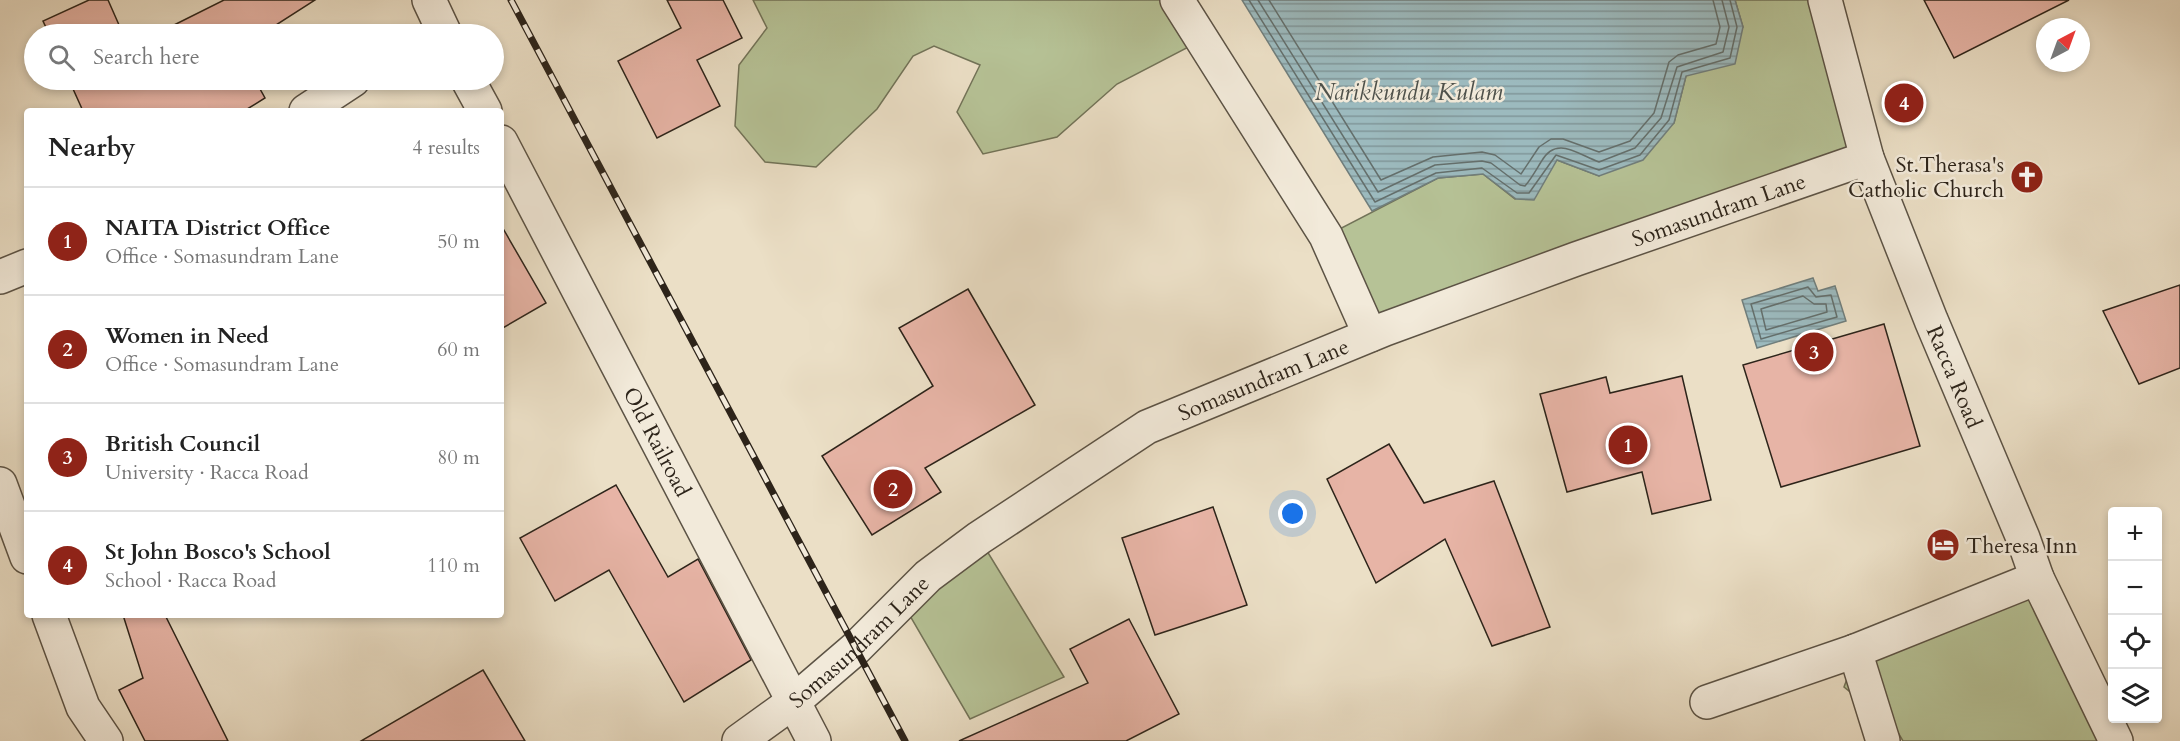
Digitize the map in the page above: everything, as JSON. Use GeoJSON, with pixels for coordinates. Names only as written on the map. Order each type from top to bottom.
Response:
{"type":"FeatureCollection","features":[{"type":"Feature","properties":{"kind":"street"},"geometry":{"type":"LineString","coordinates":[[1177,0],[1326,236],[1370,335]]}},
{"type":"Feature","properties":{"kind":"street","name":"Racca Road"},"geometry":{"type":"LineString","coordinates":[[1825,0],[1867,158],[1931,320],[2023,538],[2037,578],[2116,741]]}},
{"type":"Feature","properties":{"kind":"street"},"geometry":{"type":"LineString","coordinates":[[311,108],[338,90]]}},
{"type":"Feature","properties":{"kind":"street"},"geometry":{"type":"LineString","coordinates":[[473,90],[483,108]]}},
{"type":"Feature","properties":{"kind":"street","name":"Old Railroad"},"geometry":{"type":"LineString","coordinates":[[504,148],[814,741]]}},
{"type":"Feature","properties":{"kind":"street","name":"Somasundram Lane"},"geometry":{"type":"LineString","coordinates":[[738,741],[794,702],[856,648],[928,576],[979,538],[1147,427],[1370,335],[1576,259],[1867,158]]}},
{"type":"Feature","properties":{"kind":"street"},"geometry":{"type":"LineString","coordinates":[[0,277],[24,267]]}},
{"type":"Feature","properties":{"kind":"street"},"geometry":{"type":"LineString","coordinates":[[0,484],[24,549]]}},
{"type":"Feature","properties":{"kind":"street"},"geometry":{"type":"LineString","coordinates":[[1707,702],[1855,651],[2037,578]]}},
{"type":"Feature","properties":{"kind":"street"},"geometry":{"type":"LineString","coordinates":[[50,618],[83,707],[106,741]]}},
{"type":"Feature","properties":{"kind":"street"},"geometry":{"type":"LineString","coordinates":[[1855,651],[1883,741]]}},
{"type":"Feature","properties":{"kind":"green space"},"geometry":{"type":"Polygon","coordinates":[[[753,0],[1177,0],[1202,40],[1117,84],[1057,137],[983,154],[957,112],[980,65],[934,46],[913,56],[877,109],[816,167],[765,162],[735,126],[739,65],[767,28],[753,0]]]}},
{"type":"Feature","properties":{"kind":"green space"},"geometry":{"type":"Polygon","coordinates":[[[1735,0],[1825,0],[1867,158],[1385,329],[1326,236],[1438,178],[1483,174],[1515,199],[1557,160],[1599,176],[1674,123],[1686,76],[1743,27],[1735,0]]]}},
{"type":"Feature","properties":{"kind":"green space"},"geometry":{"type":"Polygon","coordinates":[[[979,538],[1064,677],[970,719],[899,597],[979,538]]]}},
{"type":"Feature","properties":{"kind":"green space"},"geometry":{"type":"Polygon","coordinates":[[[2037,578],[2116,741],[1903,741],[1896,729],[1844,687],[1858,649],[2037,578]]]}},
{"type":"Feature","properties":{"kind":"water","name":"Narikkundu Kulam"},"geometry":{"type":"Polygon","coordinates":[[[1242,0],[1735,0],[1743,27],[1735,64],[1686,76],[1674,123],[1643,160],[1599,176],[1557,160],[1534,200],[1516,199],[1483,174],[1438,178],[1372,211],[1242,0]]]}},
{"type":"Feature","properties":{"kind":"water"},"geometry":{"type":"Polygon","coordinates":[[[1813,278],[1818,291],[1835,286],[1846,321],[1757,348],[1742,300],[1813,278]]]}},
{"type":"Feature","properties":{"kind":"building"},"geometry":{"type":"Polygon","coordinates":[[[89,0],[108,0],[119,24],[44,24],[43,21],[89,0]]]}},
{"type":"Feature","properties":{"kind":"building"},"geometry":{"type":"Polygon","coordinates":[[[224,0],[315,0],[278,24],[176,24],[224,0]]]}},
{"type":"Feature","properties":{"kind":"building"},"geometry":{"type":"Polygon","coordinates":[[[667,0],[723,0],[742,38],[697,60],[720,106],[657,138],[618,61],[681,28],[667,0]]]}},
{"type":"Feature","properties":{"kind":"building"},"geometry":{"type":"Polygon","coordinates":[[[1924,0],[2069,0],[1954,58],[1924,0]]]}},
{"type":"Feature","properties":{"kind":"building"},"geometry":{"type":"Polygon","coordinates":[[[74,90],[261,90],[265,98],[249,108],[82,108],[74,90]]]}},
{"type":"Feature","properties":{"kind":"building"},"geometry":{"type":"Polygon","coordinates":[[[504,230],[546,303],[504,327],[504,230]]]}},
{"type":"Feature","properties":{"kind":"building"},"geometry":{"type":"Polygon","coordinates":[[[2180,285],[2180,368],[2139,384],[2103,311],[2180,285]]]}},
{"type":"Feature","properties":{"kind":"building"},"geometry":{"type":"Polygon","coordinates":[[[968,289],[1035,405],[925,468],[941,492],[872,535],[822,456],[933,386],[899,328],[968,289]]]}},
{"type":"Feature","properties":{"kind":"building"},"geometry":{"type":"Polygon","coordinates":[[[1884,324],[1920,446],[1781,487],[1743,365],[1884,324]]]}},
{"type":"Feature","properties":{"kind":"building"},"geometry":{"type":"Polygon","coordinates":[[[1682,376],[1711,500],[1652,514],[1642,472],[1567,492],[1540,394],[1606,377],[1610,393],[1682,376]]]}},
{"type":"Feature","properties":{"kind":"building"},"geometry":{"type":"Polygon","coordinates":[[[1389,444],[1424,503],[1494,481],[1550,627],[1492,646],[1445,539],[1376,583],[1327,479],[1389,444]]]}},
{"type":"Feature","properties":{"kind":"building"},"geometry":{"type":"Polygon","coordinates":[[[616,485],[668,577],[698,559],[751,660],[684,702],[609,570],[555,601],[520,538],[616,485]]]}},
{"type":"Feature","properties":{"kind":"building"},"geometry":{"type":"Polygon","coordinates":[[[1213,507],[1247,605],[1155,635],[1122,538],[1213,507]]]}},
{"type":"Feature","properties":{"kind":"building"},"geometry":{"type":"Polygon","coordinates":[[[124,618],[166,618],[228,741],[145,741],[119,690],[143,678],[124,618]]]}},
{"type":"Feature","properties":{"kind":"building"},"geometry":{"type":"Polygon","coordinates":[[[1129,619],[1179,714],[1126,741],[959,741],[1088,683],[1070,649],[1129,619]]]}},
{"type":"Feature","properties":{"kind":"building"},"geometry":{"type":"Polygon","coordinates":[[[483,670],[525,741],[361,741],[483,670]]]}},
{"type":"Feature","properties":{"kind":"railway"},"geometry":{"type":"LineString","coordinates":[[511,0],[905,741]]}},
{"type":"Feature","properties":{"kind":"place","name":"St John Bosco's School"},"geometry":{"type":"Point","coordinates":[1904,103]}},
{"type":"Feature","properties":{"kind":"place","name":"St.Therasa's Catholic Church"},"geometry":{"type":"Point","coordinates":[2027,177]}},
{"type":"Feature","properties":{"kind":"place","name":"British Council"},"geometry":{"type":"Point","coordinates":[1814,352]}},
{"type":"Feature","properties":{"kind":"place","name":"NAITA District Office"},"geometry":{"type":"Point","coordinates":[1628,445]}},
{"type":"Feature","properties":{"kind":"place","name":"Women in Need"},"geometry":{"type":"Point","coordinates":[893,489]}},
{"type":"Feature","properties":{"kind":"place","name":"Theresa Inn"},"geometry":{"type":"Point","coordinates":[1943,545]}}]}
